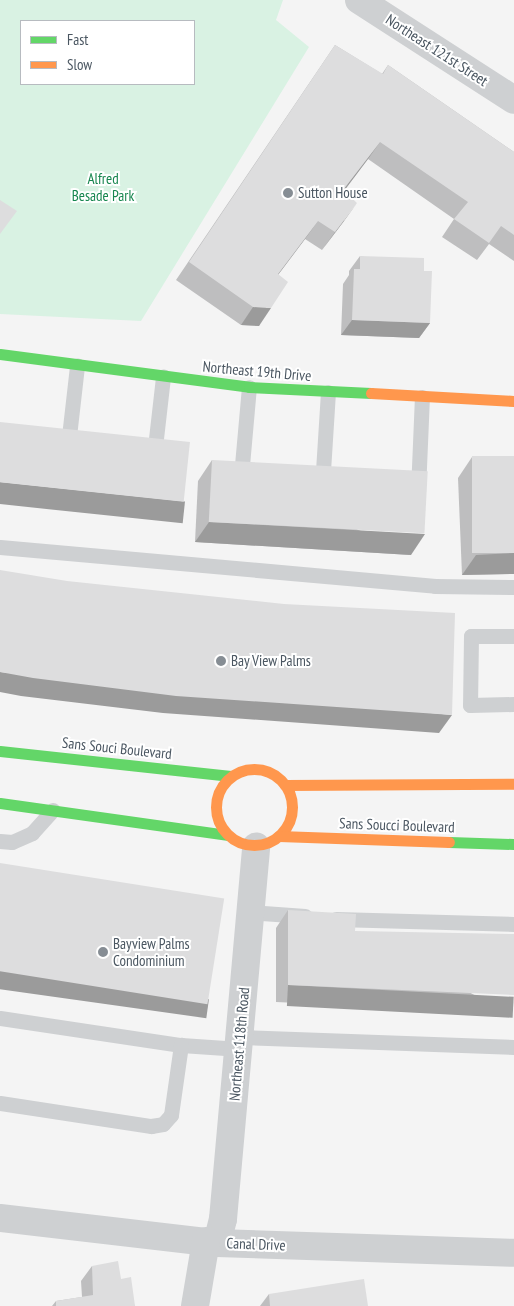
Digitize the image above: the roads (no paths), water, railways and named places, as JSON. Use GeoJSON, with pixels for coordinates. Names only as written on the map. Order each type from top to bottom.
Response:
{"type":"FeatureCollection","features":[{"type":"Feature","properties":{"kind":"street","name":"Northeast 121st Street"},"geometry":{"type":"LineString","coordinates":[[359,0],[514,100]]}},
{"type":"Feature","properties":{"kind":"street","name":"Northeast 19th Drive"},"geometry":{"type":"LineString","coordinates":[[0,354],[77,366],[249,387],[514,401]]}},
{"type":"Feature","properties":{"kind":"street","name":"Sans Souci Boulevard"},"geometry":{"type":"LineString","coordinates":[[0,751],[231,776]]}},
{"type":"Feature","properties":{"kind":"street"},"geometry":{"type":"LineString","coordinates":[[0,803],[268,841],[291,817],[285,785],[277,776],[254,768],[231,776],[215,804],[227,835]]}},
{"type":"Feature","properties":{"kind":"street"},"geometry":{"type":"LineString","coordinates":[[285,785],[514,784]]}},
{"type":"Feature","properties":{"kind":"street","name":"Sans Soucci Boulevard"},"geometry":{"type":"LineString","coordinates":[[268,841],[514,844]]}},
{"type":"Feature","properties":{"kind":"street","name":"Northeast 118th Road"},"geometry":{"type":"LineString","coordinates":[[195,1306],[211,1242],[240,1043],[248,912],[268,841]]}},
{"type":"Feature","properties":{"kind":"street","name":"Canal Drive"},"geometry":{"type":"LineString","coordinates":[[0,1218],[211,1242],[514,1253]]}},
{"type":"Feature","properties":{"kind":"lane"},"geometry":{"type":"LineString","coordinates":[[68,446],[77,366]]}},
{"type":"Feature","properties":{"kind":"lane"},"geometry":{"type":"LineString","coordinates":[[154,456],[163,377]]}},
{"type":"Feature","properties":{"kind":"lane"},"geometry":{"type":"LineString","coordinates":[[242,466],[249,387]]}},
{"type":"Feature","properties":{"kind":"lane"},"geometry":{"type":"LineString","coordinates":[[323,471],[328,392]]}},
{"type":"Feature","properties":{"kind":"lane"},"geometry":{"type":"LineString","coordinates":[[417,503],[422,397]]}},
{"type":"Feature","properties":{"kind":"lane"},"geometry":{"type":"LineString","coordinates":[[0,547],[425,585],[514,587]]}},
{"type":"Feature","properties":{"kind":"lane"},"geometry":{"type":"LineString","coordinates":[[514,636],[471,636],[470,705],[514,704]]}},
{"type":"Feature","properties":{"kind":"lane"},"geometry":{"type":"LineString","coordinates":[[0,841],[12,842],[32,833],[53,810]]}},
{"type":"Feature","properties":{"kind":"lane"},"geometry":{"type":"LineString","coordinates":[[248,912],[367,922],[514,924]]}},
{"type":"Feature","properties":{"kind":"lane"},"geometry":{"type":"LineString","coordinates":[[0,1018],[181,1045],[240,1043],[514,1047]]}},
{"type":"Feature","properties":{"kind":"lane"},"geometry":{"type":"LineString","coordinates":[[0,1103],[151,1126],[163,1124],[171,1115],[181,1045]]}},
{"type":"Feature","properties":{"kind":"place","name":"Sutton House"},"geometry":{"type":"Point","coordinates":[288,193]}},
{"type":"Feature","properties":{"kind":"place","name":"Bay View Palms"},"geometry":{"type":"Point","coordinates":[221,661]}},
{"type":"Feature","properties":{"kind":"place","name":"Bayview Palms Condominium"},"geometry":{"type":"Point","coordinates":[103,952]}},
{"type":"Feature","properties":{"kind":"park label","name":"Alfred Besade Park"},"geometry":{"type":"Point","coordinates":[103,186]}}]}
